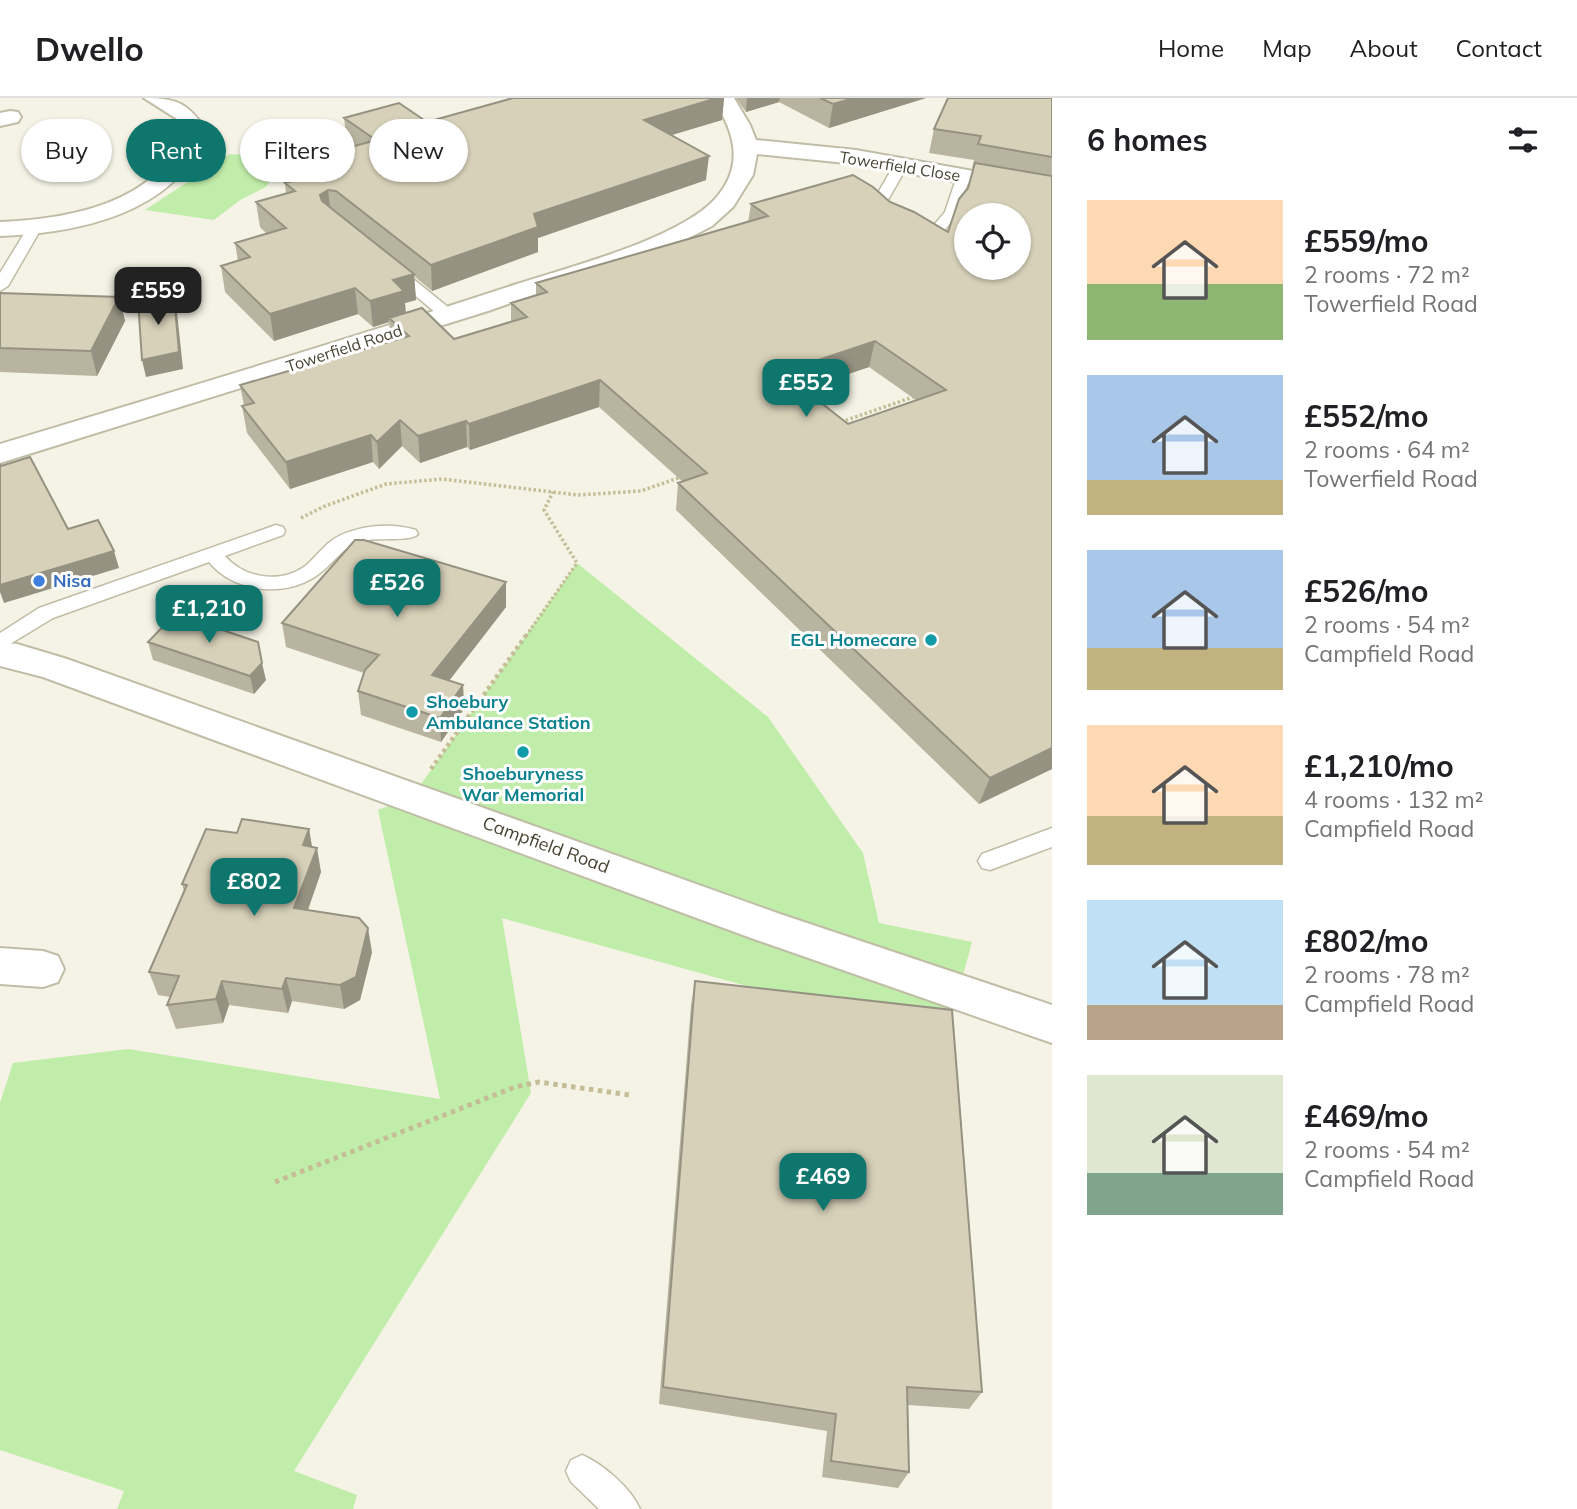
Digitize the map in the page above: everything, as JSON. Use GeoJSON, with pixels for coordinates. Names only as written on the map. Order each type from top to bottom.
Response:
{"type":"FeatureCollection","features":[{"type":"Feature","properties":{"kind":"street"},"geometry":{"type":"LineString","coordinates":[[723,98],[740,122],[748,146]]}},
{"type":"Feature","properties":{"kind":"street"},"geometry":{"type":"LineString","coordinates":[[0,229],[80,220],[106,211],[135,198],[185,159],[197,134],[185,115],[162,99]]}},
{"type":"Feature","properties":{"kind":"street","name":"Towerfield Close"},"geometry":{"type":"LineString","coordinates":[[748,146],[856,158],[1052,192]]}},
{"type":"Feature","properties":{"kind":"street","name":"Towerfield Road"},"geometry":{"type":"LineString","coordinates":[[0,454],[448,315],[569,276],[672,238],[703,223],[724,203],[739,183],[748,146]]}},
{"type":"Feature","properties":{"kind":"street","name":"Campfield Road"},"geometry":{"type":"LineString","coordinates":[[0,654],[17,656],[55,668],[766,926],[1052,1024]]}},
{"type":"Feature","properties":{"kind":"street"},"geometry":{"type":"LineString","coordinates":[[0,966],[43,969]]}},
{"type":"Feature","properties":{"kind":"lane"},"geometry":{"type":"LineString","coordinates":[[901,165],[878,205],[878,211],[897,226],[914,231],[938,228],[947,222],[963,176]]}},
{"type":"Feature","properties":{"kind":"lane"},"geometry":{"type":"LineString","coordinates":[[0,286],[35,227]]}},
{"type":"Feature","properties":{"kind":"lane"},"geometry":{"type":"LineString","coordinates":[[374,255],[448,315]]}},
{"type":"Feature","properties":{"kind":"lane"},"geometry":{"type":"LineString","coordinates":[[0,643],[46,613],[276,531]]}},
{"type":"Feature","properties":{"kind":"lane"},"geometry":{"type":"LineString","coordinates":[[213,554],[227,570],[239,576],[269,582],[288,582],[307,573],[344,541],[367,534],[409,534]]}},
{"type":"Feature","properties":{"kind":"lane"},"geometry":{"type":"LineString","coordinates":[[990,861],[1052,837]]}},
{"type":"Feature","properties":{"kind":"lane"},"geometry":{"type":"LineString","coordinates":[[582,1471],[623,1509]]}},
{"type":"Feature","properties":{"kind":"path"},"geometry":{"type":"LineString","coordinates":[[834,424],[923,393]]}},
{"type":"Feature","properties":{"kind":"path"},"geometry":{"type":"LineString","coordinates":[[276,531],[325,506],[386,484],[442,479],[578,495],[641,491],[692,473]]}},
{"type":"Feature","properties":{"kind":"path"},"geometry":{"type":"LineString","coordinates":[[412,797],[577,563],[544,510],[552,492]]}},
{"type":"Feature","properties":{"kind":"path"},"geometry":{"type":"LineString","coordinates":[[275,1182],[515,1087],[539,1082],[630,1095]]}},
{"type":"Feature","properties":{"kind":"green space"},"geometry":{"type":"Polygon","coordinates":[[[240,155],[240,182],[269,182],[266,187],[240,200],[214,220],[145,210],[188,182],[226,182],[226,157],[240,155]]]}},
{"type":"Feature","properties":{"kind":"green space"},"geometry":{"type":"Polygon","coordinates":[[[577,563],[768,717],[863,853],[879,923],[972,942],[945,1041],[502,918],[531,1093],[294,1471],[357,1495],[353,1509],[117,1509],[124,1491],[0,1450],[0,1103],[13,1063],[128,1049],[440,1099],[378,810],[412,797],[577,563]]]}},
{"type":"Feature","properties":{"kind":"building"},"geometry":{"type":"Polygon","coordinates":[[[513,98],[717,98],[644,120],[709,156],[534,214],[538,227],[431,265],[336,191],[328,190],[320,195],[322,201],[414,274],[393,280],[404,291],[370,301],[355,288],[270,314],[221,266],[250,257],[235,243],[286,228],[256,202],[295,191],[285,183],[355,182],[355,146],[369,142],[369,182],[468,182],[468,119],[438,119],[513,98]]]}},
{"type":"Feature","properties":{"kind":"building"},"geometry":{"type":"Polygon","coordinates":[[[820,98],[854,98],[833,104],[820,98]]]}},
{"type":"Feature","properties":{"kind":"building"},"geometry":{"type":"Polygon","coordinates":[[[948,98],[1052,98],[1052,157],[978,144],[981,136],[934,129],[948,98]]]}},
{"type":"Feature","properties":{"kind":"building"},"geometry":{"type":"Polygon","coordinates":[[[399,103],[423,119],[369,119],[369,135],[355,126],[355,119],[344,118],[399,103]]]}},
{"type":"Feature","properties":{"kind":"building"},"geometry":{"type":"Polygon","coordinates":[[[975,163],[1052,176],[1052,748],[990,778],[678,483],[707,473],[600,380],[469,424],[466,421],[418,436],[400,420],[377,442],[371,435],[286,462],[242,406],[254,403],[240,385],[409,336],[389,318],[422,308],[454,339],[527,317],[511,303],[547,292],[536,283],[768,216],[751,204],[853,175],[890,202],[914,212],[948,232],[954,214],[954,280],[1031,280],[1031,203],[958,203],[968,188],[975,163]],[[875,341],[782,372],[848,424],[946,390],[875,341]]]}},
{"type":"Feature","properties":{"kind":"building"},"geometry":{"type":"Polygon","coordinates":[[[0,293],[119,297],[91,351],[0,348],[0,293]]]}},
{"type":"Feature","properties":{"kind":"building"},"geometry":{"type":"Polygon","coordinates":[[[174,296],[179,352],[142,360],[138,300],[174,296]]]}},
{"type":"Feature","properties":{"kind":"building"},"geometry":{"type":"Polygon","coordinates":[[[30,457],[68,529],[98,520],[114,551],[0,585],[0,464],[1,466],[30,457]]]}},
{"type":"Feature","properties":{"kind":"building"},"geometry":{"type":"Polygon","coordinates":[[[355,540],[364,540],[506,582],[432,675],[463,685],[440,718],[358,691],[365,670],[379,655],[282,623],[355,540]]]}},
{"type":"Feature","properties":{"kind":"building"},"geometry":{"type":"Polygon","coordinates":[[[175,614],[258,642],[262,663],[250,676],[148,642],[175,614]]]}},
{"type":"Feature","properties":{"kind":"building"},"geometry":{"type":"Polygon","coordinates":[[[242,819],[309,829],[303,845],[317,848],[294,908],[359,918],[368,928],[356,977],[340,985],[286,978],[282,989],[222,981],[216,999],[167,1005],[179,976],[149,972],[187,885],[182,884],[206,829],[237,833],[242,819]]]}},
{"type":"Feature","properties":{"kind":"building"},"geometry":{"type":"Polygon","coordinates":[[[695,981],[952,1010],[982,1392],[907,1387],[909,1472],[831,1461],[836,1414],[663,1387],[695,981]]]}},
{"type":"Feature","properties":{"kind":"place","name":"Nisa"},"geometry":{"type":"Point","coordinates":[39,581]}},
{"type":"Feature","properties":{"kind":"place","name":"EGL Homecare"},"geometry":{"type":"Point","coordinates":[931,640]}},
{"type":"Feature","properties":{"kind":"place","name":"Shoebury Ambulance Station"},"geometry":{"type":"Point","coordinates":[412,712]}},
{"type":"Feature","properties":{"kind":"place","name":"Shoeburyness War Memorial"},"geometry":{"type":"Point","coordinates":[523,752]}}]}
